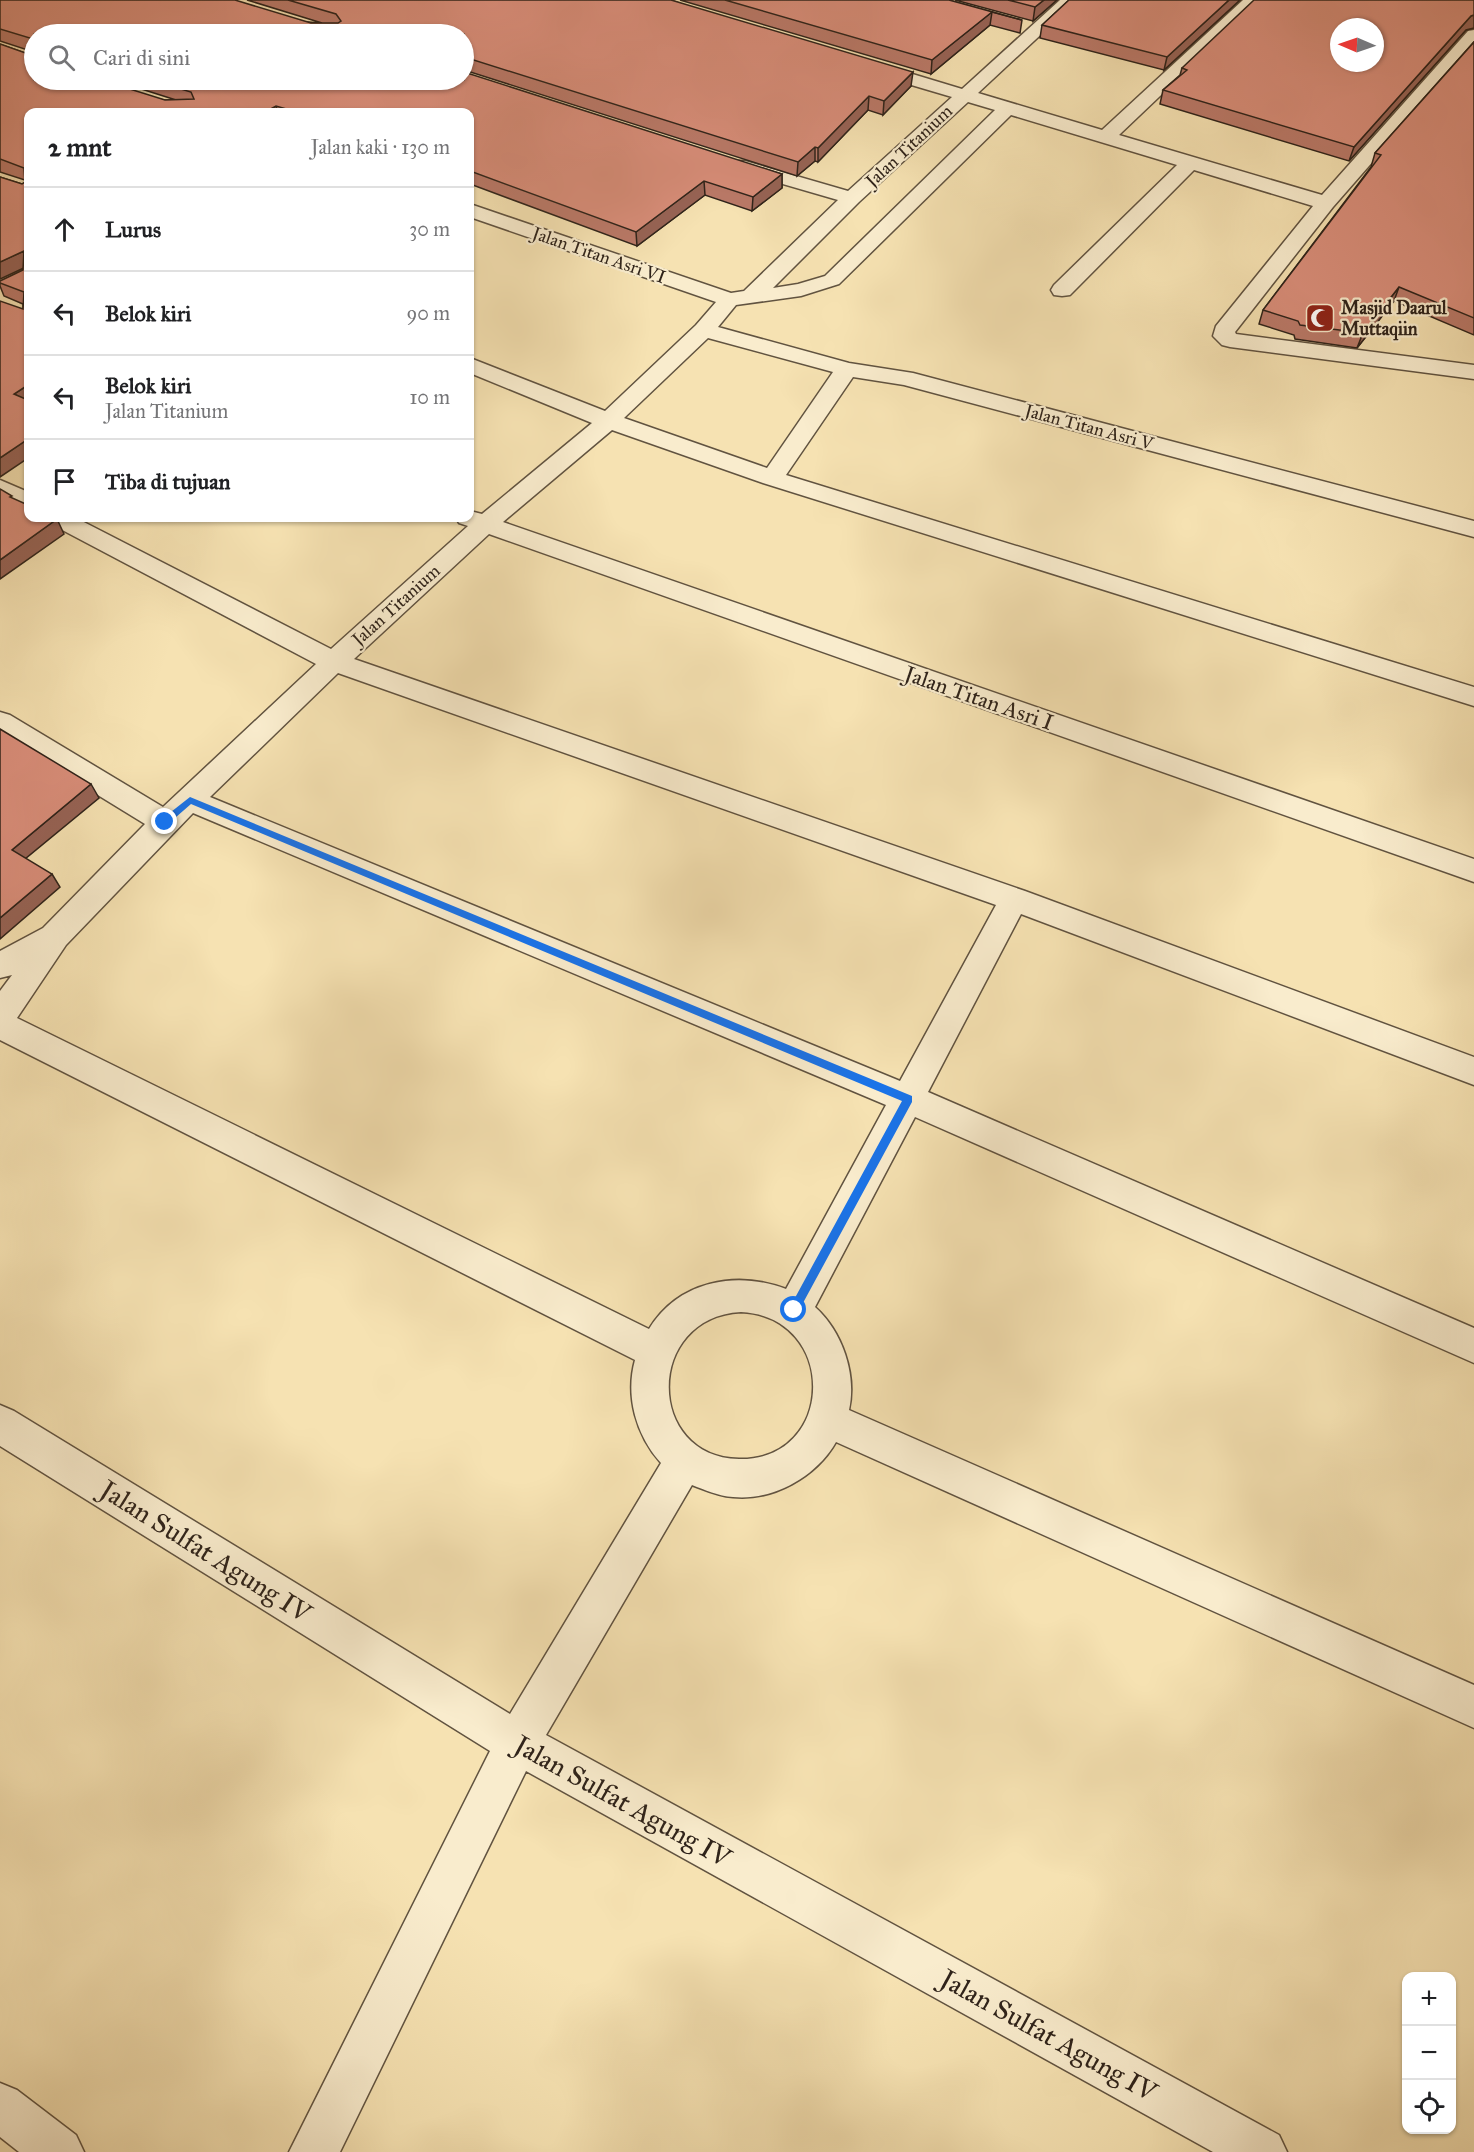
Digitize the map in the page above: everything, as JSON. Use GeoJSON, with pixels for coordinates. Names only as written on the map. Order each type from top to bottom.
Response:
{"type":"FeatureCollection","features":[{"type":"Feature","properties":{"kind":"street","name":"Jalan Titanium"},"geometry":{"type":"LineString","coordinates":[[0,1017],[55,936],[165,822],[334,662],[476,521],[608,421],[704,330],[852,198],[1035,29],[1070,0]]}},
{"type":"Feature","properties":{"kind":"street"},"geometry":{"type":"LineString","coordinates":[[1107,136],[1253,0]]}},
{"type":"Feature","properties":{"kind":"street"},"geometry":{"type":"LineString","coordinates":[[1013,23],[1035,29]]}},
{"type":"Feature","properties":{"kind":"street"},"geometry":{"type":"LineString","coordinates":[[1474,36],[1326,203],[1224,331],[1224,336],[1230,340],[1474,372]]}},
{"type":"Feature","properties":{"kind":"street"},"geometry":{"type":"LineString","coordinates":[[858,63],[1326,203]]}},
{"type":"Feature","properties":{"kind":"street","name":"Jalan Titanium"},"geometry":{"type":"LineString","coordinates":[[740,298],[801,290],[832,280],[1008,108]]}},
{"type":"Feature","properties":{"kind":"street"},"geometry":{"type":"LineString","coordinates":[[718,158],[852,198]]}},
{"type":"Feature","properties":{"kind":"street"},"geometry":{"type":"LineString","coordinates":[[1062,290],[1191,162]]}},
{"type":"Feature","properties":{"kind":"street","name":"Jalan Titan Asri VI"},"geometry":{"type":"LineString","coordinates":[[474,211],[740,298]]}},
{"type":"Feature","properties":{"kind":"street","name":"Jalan Titan Asri V"},"geometry":{"type":"LineString","coordinates":[[704,330],[847,369],[905,378],[1474,529]]}},
{"type":"Feature","properties":{"kind":"street"},"geometry":{"type":"LineString","coordinates":[[474,367],[608,421],[651,434],[772,478],[1474,697]]}},
{"type":"Feature","properties":{"kind":"street"},"geometry":{"type":"LineString","coordinates":[[772,478],[847,369]]}},
{"type":"Feature","properties":{"kind":"street"},"geometry":{"type":"LineString","coordinates":[[0,487],[24,500]]}},
{"type":"Feature","properties":{"kind":"street","name":"Jalan Titan Asri I"},"geometry":{"type":"LineString","coordinates":[[476,521],[1474,871]]}},
{"type":"Feature","properties":{"kind":"street"},"geometry":{"type":"LineString","coordinates":[[66,522],[334,662],[1014,899],[1474,1071]]}},
{"type":"Feature","properties":{"kind":"street"},"geometry":{"type":"LineString","coordinates":[[0,722],[165,822]]}},
{"type":"Feature","properties":{"kind":"street"},"geometry":{"type":"LineString","coordinates":[[190,800],[908,1099],[1474,1346]]}},
{"type":"Feature","properties":{"kind":"street"},"geometry":{"type":"LineString","coordinates":[[794,1310],[1014,899]]}},
{"type":"Feature","properties":{"kind":"street","name":"Jalan Titanium"},"geometry":{"type":"LineString","coordinates":[[0,966],[55,936]]}},
{"type":"Feature","properties":{"kind":"street"},"geometry":{"type":"LineString","coordinates":[[0,1025],[656,1351]]}},
{"type":"Feature","properties":{"kind":"street"},"geometry":{"type":"LineString","coordinates":[[724,1297],[760,1298],[794,1310],[822,1340],[835,1379],[829,1420],[811,1448],[784,1468],[752,1477],[716,1475],[685,1460],[660,1434],[648,1400],[649,1364],[656,1351],[691,1309],[724,1297]]}},
{"type":"Feature","properties":{"kind":"street"},"geometry":{"type":"LineString","coordinates":[[829,1420],[1474,1707]]}},
{"type":"Feature","properties":{"kind":"street","name":"Jalan Sulfat Agung IV"},"geometry":{"type":"LineString","coordinates":[[0,1424],[518,1743],[1262,2152]]}},
{"type":"Feature","properties":{"kind":"street"},"geometry":{"type":"LineString","coordinates":[[314,2152],[518,1743],[685,1460]]}},
{"type":"Feature","properties":{"kind":"street"},"geometry":{"type":"LineString","coordinates":[[0,2107],[59,2152]]}},
{"type":"Feature","properties":{"kind":"building"},"geometry":{"type":"Polygon","coordinates":[[[0,0],[235,0],[311,23],[338,23],[341,21],[336,14],[288,0],[671,0],[913,72],[884,101],[869,96],[818,148],[815,147],[798,162],[474,60],[474,24],[24,24],[24,36],[0,29],[0,0]]]}},
{"type":"Feature","properties":{"kind":"building"},"geometry":{"type":"Polygon","coordinates":[[[725,0],[949,0],[1022,20],[992,12],[932,60],[725,0]]]}},
{"type":"Feature","properties":{"kind":"building"},"geometry":{"type":"Polygon","coordinates":[[[1008,0],[1044,0],[1035,7],[1008,0]]]}},
{"type":"Feature","properties":{"kind":"building"},"geometry":{"type":"Polygon","coordinates":[[[1069,0],[1229,0],[1167,57],[1042,25],[1069,0]]]}},
{"type":"Feature","properties":{"kind":"building"},"geometry":{"type":"Polygon","coordinates":[[[1254,0],[1474,0],[1474,15],[1354,147],[1163,90],[1187,70],[1182,68],[1254,0]]]}},
{"type":"Feature","properties":{"kind":"building"},"geometry":{"type":"Polygon","coordinates":[[[1474,42],[1474,318],[1399,287],[1363,333],[1300,325],[1298,321],[1263,310],[1381,155],[1375,153],[1474,42]]]}},
{"type":"Feature","properties":{"kind":"building"},"geometry":{"type":"Polygon","coordinates":[[[0,44],[24,53],[24,90],[133,90],[165,100],[194,99],[191,92],[184,90],[474,90],[474,75],[782,174],[753,197],[704,181],[636,232],[474,172],[474,108],[283,108],[276,106],[272,108],[24,108],[24,168],[0,159],[0,44]]]}},
{"type":"Feature","properties":{"kind":"building"},"geometry":{"type":"Polygon","coordinates":[[[0,177],[24,183],[24,251],[0,262],[0,177]]]}},
{"type":"Feature","properties":{"kind":"building"},"geometry":{"type":"Polygon","coordinates":[[[24,251],[24,292],[0,283],[0,281],[23,270],[24,251]]]}},
{"type":"Feature","properties":{"kind":"building"},"geometry":{"type":"Polygon","coordinates":[[[24,292],[24,388],[14,394],[24,398],[24,442],[0,458],[0,301],[23,309],[24,292]]]}},
{"type":"Feature","properties":{"kind":"building"},"geometry":{"type":"Polygon","coordinates":[[[0,489],[24,503],[24,522],[53,522],[0,560],[0,489]]]}},
{"type":"Feature","properties":{"kind":"building"},"geometry":{"type":"Polygon","coordinates":[[[0,729],[91,784],[12,850],[52,874],[0,918],[0,729]]]}},
{"type":"Feature","properties":{"kind":"place","name":"Masjid Daarul Muttaqiin"},"geometry":{"type":"Point","coordinates":[1320,318]}},
{"type":"Feature","properties":{"kind":"route"},"geometry":{"type":"LineString","coordinates":[[165,822],[190,800],[908,1099],[794,1310]]}}]}
